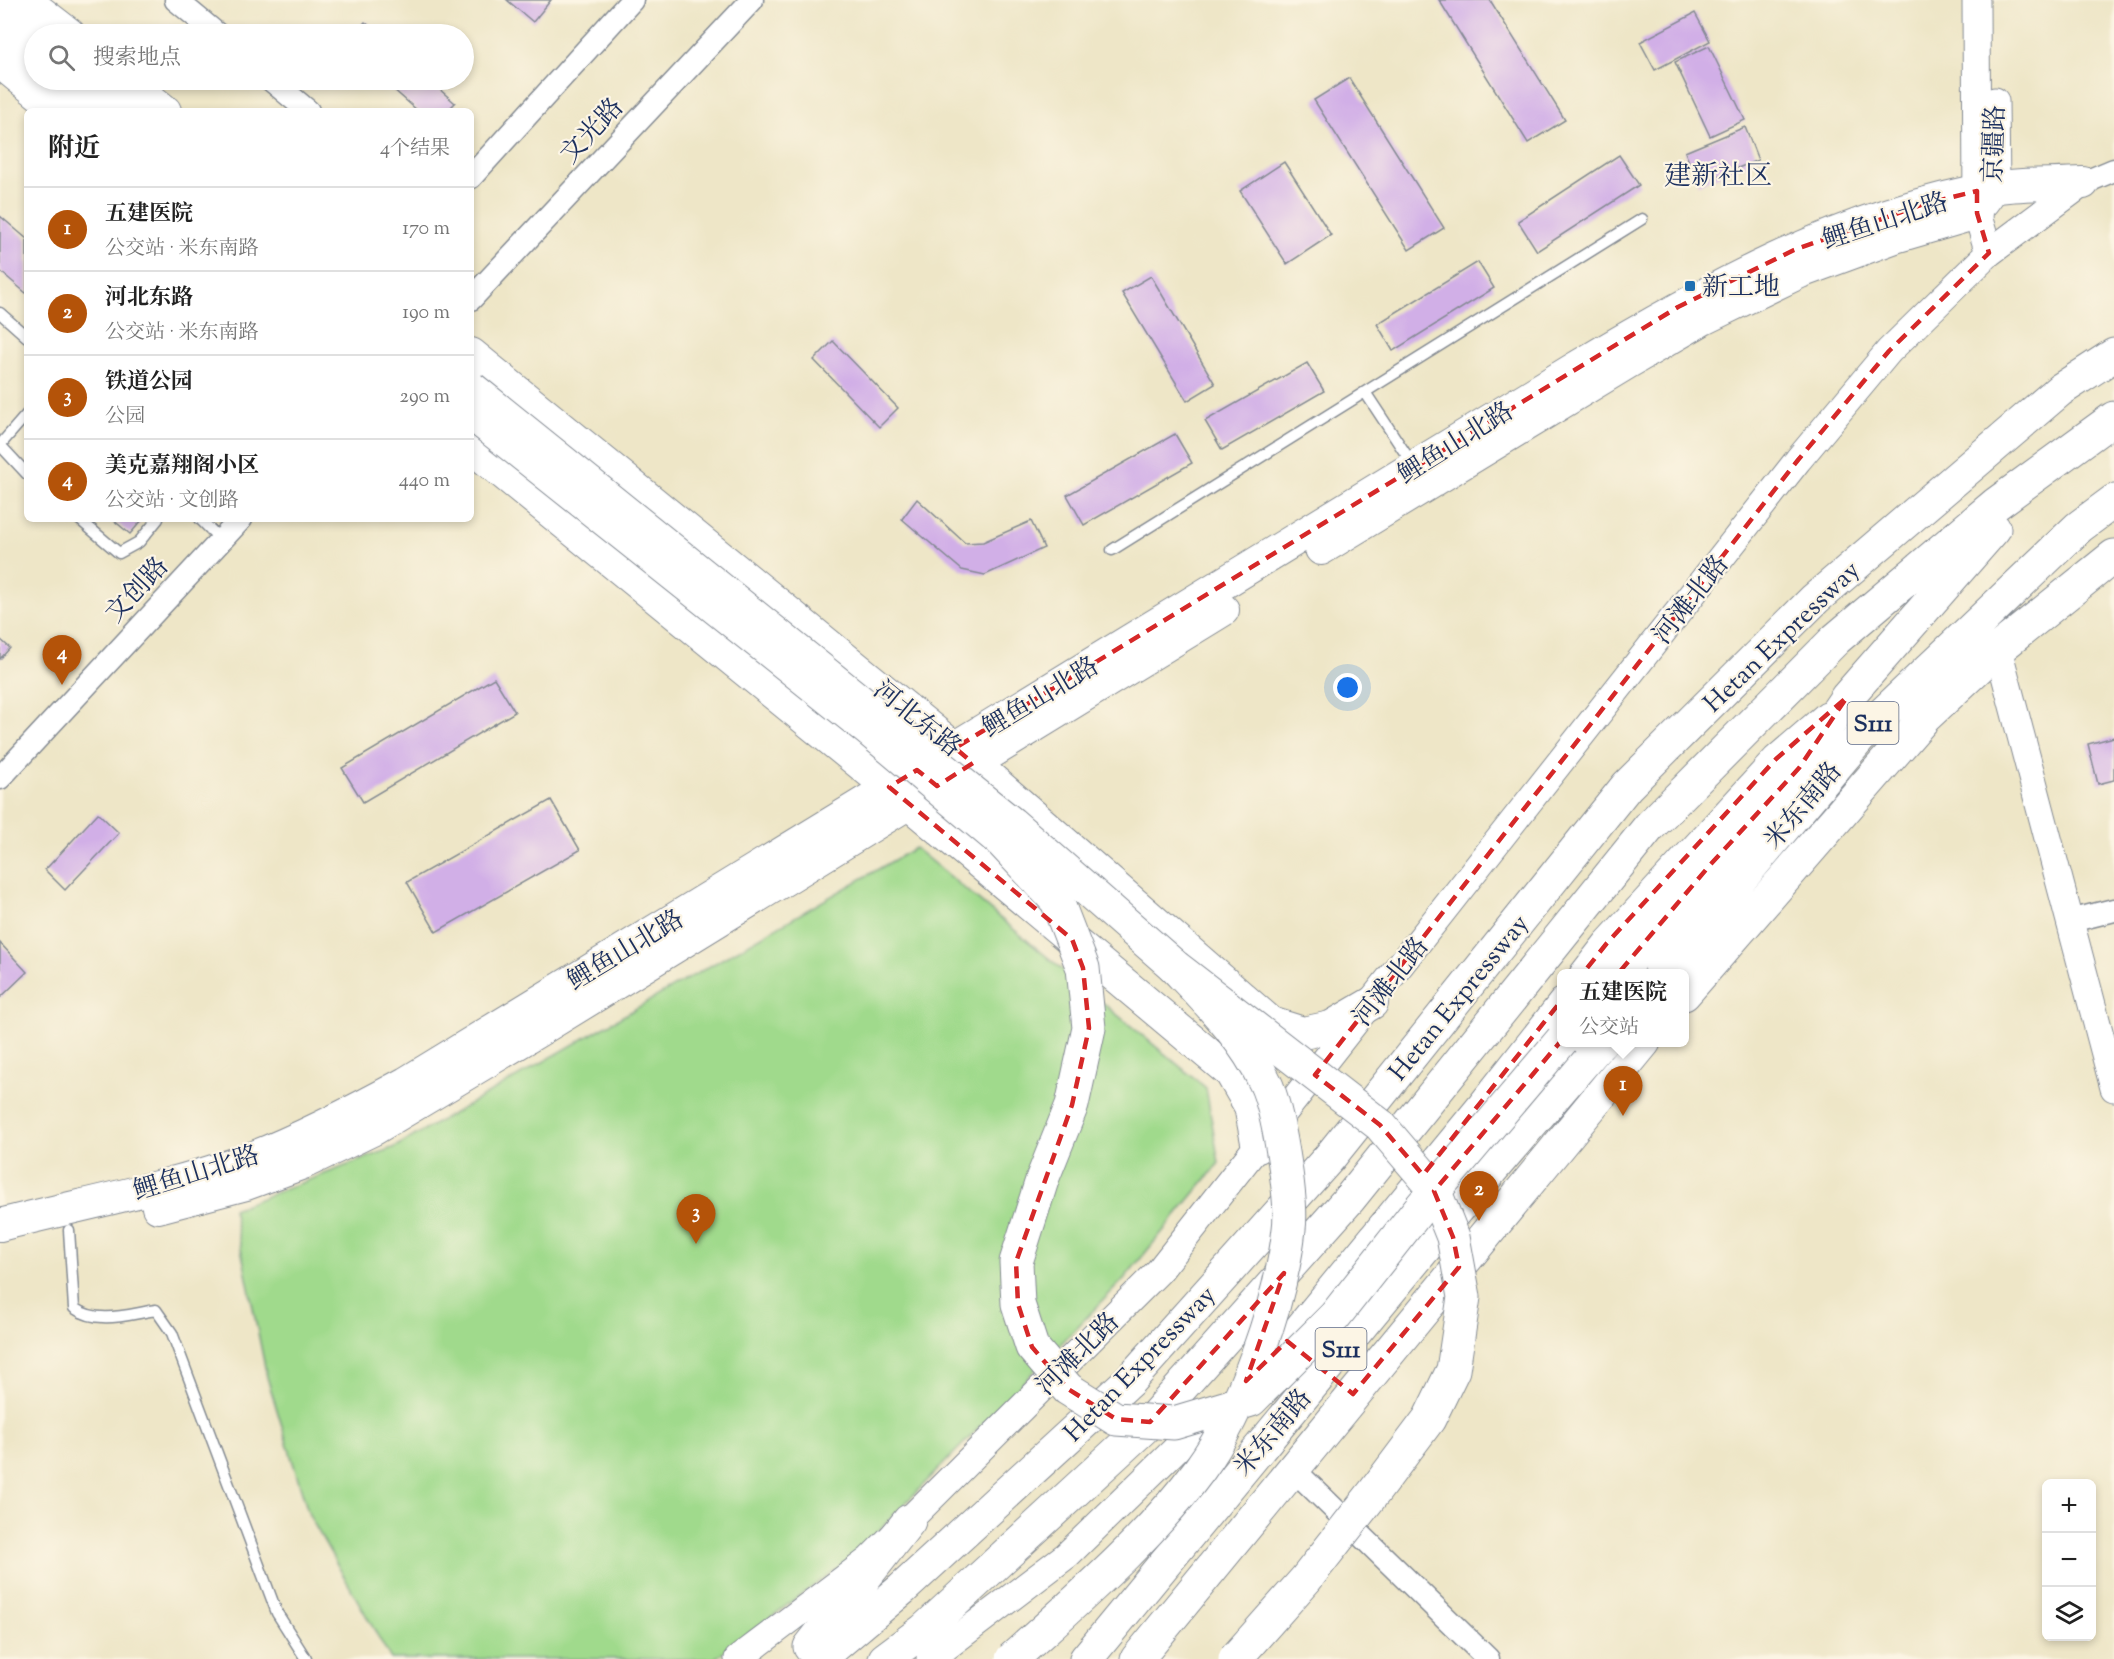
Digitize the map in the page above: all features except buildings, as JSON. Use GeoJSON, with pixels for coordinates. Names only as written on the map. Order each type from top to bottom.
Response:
{"type":"FeatureCollection","features":[{"type":"Feature","properties":{"kind":"main road"},"geometry":{"type":"LineString","coordinates":[[25,0],[56,24]]}},
{"type":"Feature","properties":{"kind":"main road"},"geometry":{"type":"LineString","coordinates":[[0,8],[24,28]]}},
{"type":"Feature","properties":{"kind":"main road"},"geometry":{"type":"LineString","coordinates":[[0,31],[24,51]]}},
{"type":"Feature","properties":{"kind":"main road"},"geometry":{"type":"LineString","coordinates":[[0,62],[24,82]]}},
{"type":"Feature","properties":{"kind":"main road"},"geometry":{"type":"LineString","coordinates":[[34,90],[56,108]]}},
{"type":"Feature","properties":{"kind":"main road"},"geometry":{"type":"LineString","coordinates":[[73,90],[95,108]]}},
{"type":"Feature","properties":{"kind":"main road"},"geometry":{"type":"LineString","coordinates":[[102,90],[124,108]]}},
{"type":"Feature","properties":{"kind":"main road"},"geometry":{"type":"LineString","coordinates":[[139,90],[161,108]]}},
{"type":"Feature","properties":{"kind":"main road","name":"鲤鱼山北路"},"geometry":{"type":"LineString","coordinates":[[0,1225],[230,1165],[298,1139],[345,1116],[406,1083],[899,796],[1420,476],[1723,310],[1800,272],[1895,237],[1983,197],[2084,183]]}},
{"type":"Feature","properties":{"kind":"main road","name":"Hetan Expressway"},"geometry":{"type":"LineString","coordinates":[[819,1659],[902,1589],[1130,1380],[1329,1158],[1627,786],[1815,598],[2060,390],[2114,355]]}},
{"type":"Feature","properties":{"kind":"main road","name":"河北东路"},"geometry":{"type":"LineString","coordinates":[[474,356],[964,756],[1182,959],[1271,1023],[1303,1033],[1330,1026],[1372,1003]]}},
{"type":"Feature","properties":{"kind":"main road"},"geometry":{"type":"LineString","coordinates":[[474,390],[1182,959],[1380,1125],[1433,1187],[1454,1237],[1464,1297],[1453,1370],[1429,1419],[1306,1579],[1234,1659]]}},
{"type":"Feature","properties":{"kind":"main road"},"geometry":{"type":"LineString","coordinates":[[474,415],[869,730],[1001,841],[1058,901],[1083,968],[1089,1028],[1072,1105],[1043,1177],[1016,1262],[1018,1304],[1032,1347],[1068,1389],[1116,1419],[1174,1423],[1251,1400],[1335,1316],[1421,1207],[1557,1046]]}},
{"type":"Feature","properties":{"kind":"main road","name":"Hetan Expressway"},"geometry":{"type":"LineString","coordinates":[[885,1659],[924,1630],[1151,1421],[1350,1198],[1657,819],[1836,639],[1996,504],[2114,418]]}},
{"type":"Feature","properties":{"kind":"main road"},"geometry":{"type":"LineString","coordinates":[[1622,969],[1710,865],[1799,768],[1847,697],[1977,545],[2085,438]]}},
{"type":"Feature","properties":{"kind":"main road"},"geometry":{"type":"LineString","coordinates":[[474,449],[899,796],[1231,1073],[1250,1106],[1258,1147]]}},
{"type":"Feature","properties":{"kind":"main road","name":"米东南路"},"geometry":{"type":"LineString","coordinates":[[1664,969],[1867,729],[2079,527],[2114,501]]}},
{"type":"Feature","properties":{"kind":"main road","name":"米东南路"},"geometry":{"type":"LineString","coordinates":[[1689,988],[1925,717],[1998,649],[2114,556]]}},
{"type":"Feature","properties":{"kind":"main road","name":"鲤鱼山北路"},"geometry":{"type":"LineString","coordinates":[[0,1247],[246,1184],[303,1162],[374,1129],[538,1031],[899,796]]}},
{"type":"Feature","properties":{"kind":"main road"},"geometry":{"type":"LineString","coordinates":[[1148,1002],[1169,993],[1182,980],[1182,959]]}},
{"type":"Feature","properties":{"kind":"main road"},"geometry":{"type":"LineString","coordinates":[[1012,1659],[1134,1548],[1200,1469],[1232,1416],[1275,1298],[1290,1228],[1284,1161],[1266,1083],[1233,1029],[1182,959]]}},
{"type":"Feature","properties":{"kind":"main road","name":"米东南路"},"geometry":{"type":"LineString","coordinates":[[1086,1659],[1432,1239],[1597,1047]]}},
{"type":"Feature","properties":{"kind":"main road","name":"米东南路"},"geometry":{"type":"LineString","coordinates":[[1137,1659],[1640,1047]]}},
{"type":"Feature","properties":{"kind":"main road"},"geometry":{"type":"LineString","coordinates":[[800,1659],[909,1521]]}},
{"type":"Feature","properties":{"kind":"street"},"geometry":{"type":"LineString","coordinates":[[176,0],[205,24]]}},
{"type":"Feature","properties":{"kind":"street"},"geometry":{"type":"LineString","coordinates":[[474,174],[632,0]]}},
{"type":"Feature","properties":{"kind":"street","name":"文光路"},"geometry":{"type":"LineString","coordinates":[[474,296],[752,0]]}},
{"type":"Feature","properties":{"kind":"street","name":"京疆路"},"geometry":{"type":"LineString","coordinates":[[1976,0],[1983,197]]}},
{"type":"Feature","properties":{"kind":"street","name":"京疆路"},"geometry":{"type":"LineString","coordinates":[[1983,197],[1994,0]]}},
{"type":"Feature","properties":{"kind":"street"},"geometry":{"type":"LineString","coordinates":[[283,90],[304,108]]}},
{"type":"Feature","properties":{"kind":"street"},"geometry":{"type":"LineString","coordinates":[[2084,183],[2114,170]]}},
{"type":"Feature","properties":{"kind":"street","name":"河滩北路"},"geometry":{"type":"LineString","coordinates":[[738,1659],[869,1560],[1159,1271],[1798,460],[1889,351],[1989,253],[2084,183]]}},
{"type":"Feature","properties":{"kind":"street"},"geometry":{"type":"LineString","coordinates":[[1983,197],[1989,253]]}},
{"type":"Feature","properties":{"kind":"street","name":"文创路"},"geometry":{"type":"LineString","coordinates":[[0,777],[237,522]]}},
{"type":"Feature","properties":{"kind":"street"},"geometry":{"type":"LineString","coordinates":[[1998,649],[2114,1088]]}},
{"type":"Feature","properties":{"kind":"street"},"geometry":{"type":"LineString","coordinates":[[1587,969],[1607,943],[1776,759],[1847,697]]}},
{"type":"Feature","properties":{"kind":"street"},"geometry":{"type":"LineString","coordinates":[[2070,921],[2114,910]]}},
{"type":"Feature","properties":{"kind":"street"},"geometry":{"type":"LineString","coordinates":[[930,1659],[1066,1555],[1287,1341],[1481,1105],[1557,1008]]}},
{"type":"Feature","properties":{"kind":"street"},"geometry":{"type":"LineString","coordinates":[[1287,1341],[1353,1394]]}},
{"type":"Feature","properties":{"kind":"street"},"geometry":{"type":"LineString","coordinates":[[1292,1468],[1488,1659]]}},
{"type":"Feature","properties":{"kind":"lane"},"geometry":{"type":"LineString","coordinates":[[1112,550],[1642,219]]}},
{"type":"Feature","properties":{"kind":"lane"},"geometry":{"type":"LineString","coordinates":[[0,313],[24,333]]}},
{"type":"Feature","properties":{"kind":"lane"},"geometry":{"type":"LineString","coordinates":[[1365,392],[1420,476]]}},
{"type":"Feature","properties":{"kind":"lane"},"geometry":{"type":"LineString","coordinates":[[24,418],[0,446],[24,471]]}},
{"type":"Feature","properties":{"kind":"lane"},"geometry":{"type":"LineString","coordinates":[[83,522],[119,553],[139,542],[156,522]]}},
{"type":"Feature","properties":{"kind":"lane"},"geometry":{"type":"LineString","coordinates":[[203,522],[221,540]]}},
{"type":"Feature","properties":{"kind":"lane"},"geometry":{"type":"LineString","coordinates":[[69,1230],[74,1308],[86,1317],[110,1317],[156,1310],[172,1333],[277,1613],[306,1659]]}},
{"type":"Feature","properties":{"kind":"highlighted area"},"geometry":{"type":"Polygon","coordinates":[[[1977,191],[1977,213],[1989,253],[1889,351],[1798,460],[1315,1075],[1380,1125],[1423,1175],[1607,943],[1776,759],[1847,697],[1799,768],[1710,865],[1434,1191],[1453,1237],[1459,1267],[1353,1394],[1287,1341],[1246,1381],[1284,1273],[1150,1422],[1116,1419],[1068,1389],[1032,1347],[1018,1304],[1016,1262],[1072,1105],[1089,1028],[1083,968],[1072,939],[889,787],[917,770],[937,786],[973,763],[955,748],[1678,307],[1794,250],[1924,204],[1977,191]]]}},
{"type":"Feature","properties":{"kind":"green space"},"geometry":{"type":"Polygon","coordinates":[[[915,848],[1206,1088],[1219,1163],[1123,1280],[853,1557],[714,1659],[391,1659],[309,1515],[267,1377],[233,1209],[395,1147],[915,848]]]}},
{"type":"Feature","properties":{"kind":"place","name":"新工地"},"geometry":{"type":"Point","coordinates":[1690,286]}},
{"type":"Feature","properties":{"kind":"place","name":"美克嘉翔阁小区"},"geometry":{"type":"Point","coordinates":[62,685]}},
{"type":"Feature","properties":{"kind":"place","name":"五建医院"},"geometry":{"type":"Point","coordinates":[1623,1116]}},
{"type":"Feature","properties":{"kind":"place","name":"河北东路"},"geometry":{"type":"Point","coordinates":[1479,1221]}},
{"type":"Feature","properties":{"kind":"place","name":"铁道公园"},"geometry":{"type":"Point","coordinates":[696,1244]}},
{"type":"Feature","properties":{"kind":"district","name":"建新社区"},"geometry":{"type":"Point","coordinates":[1718,175]}}]}
